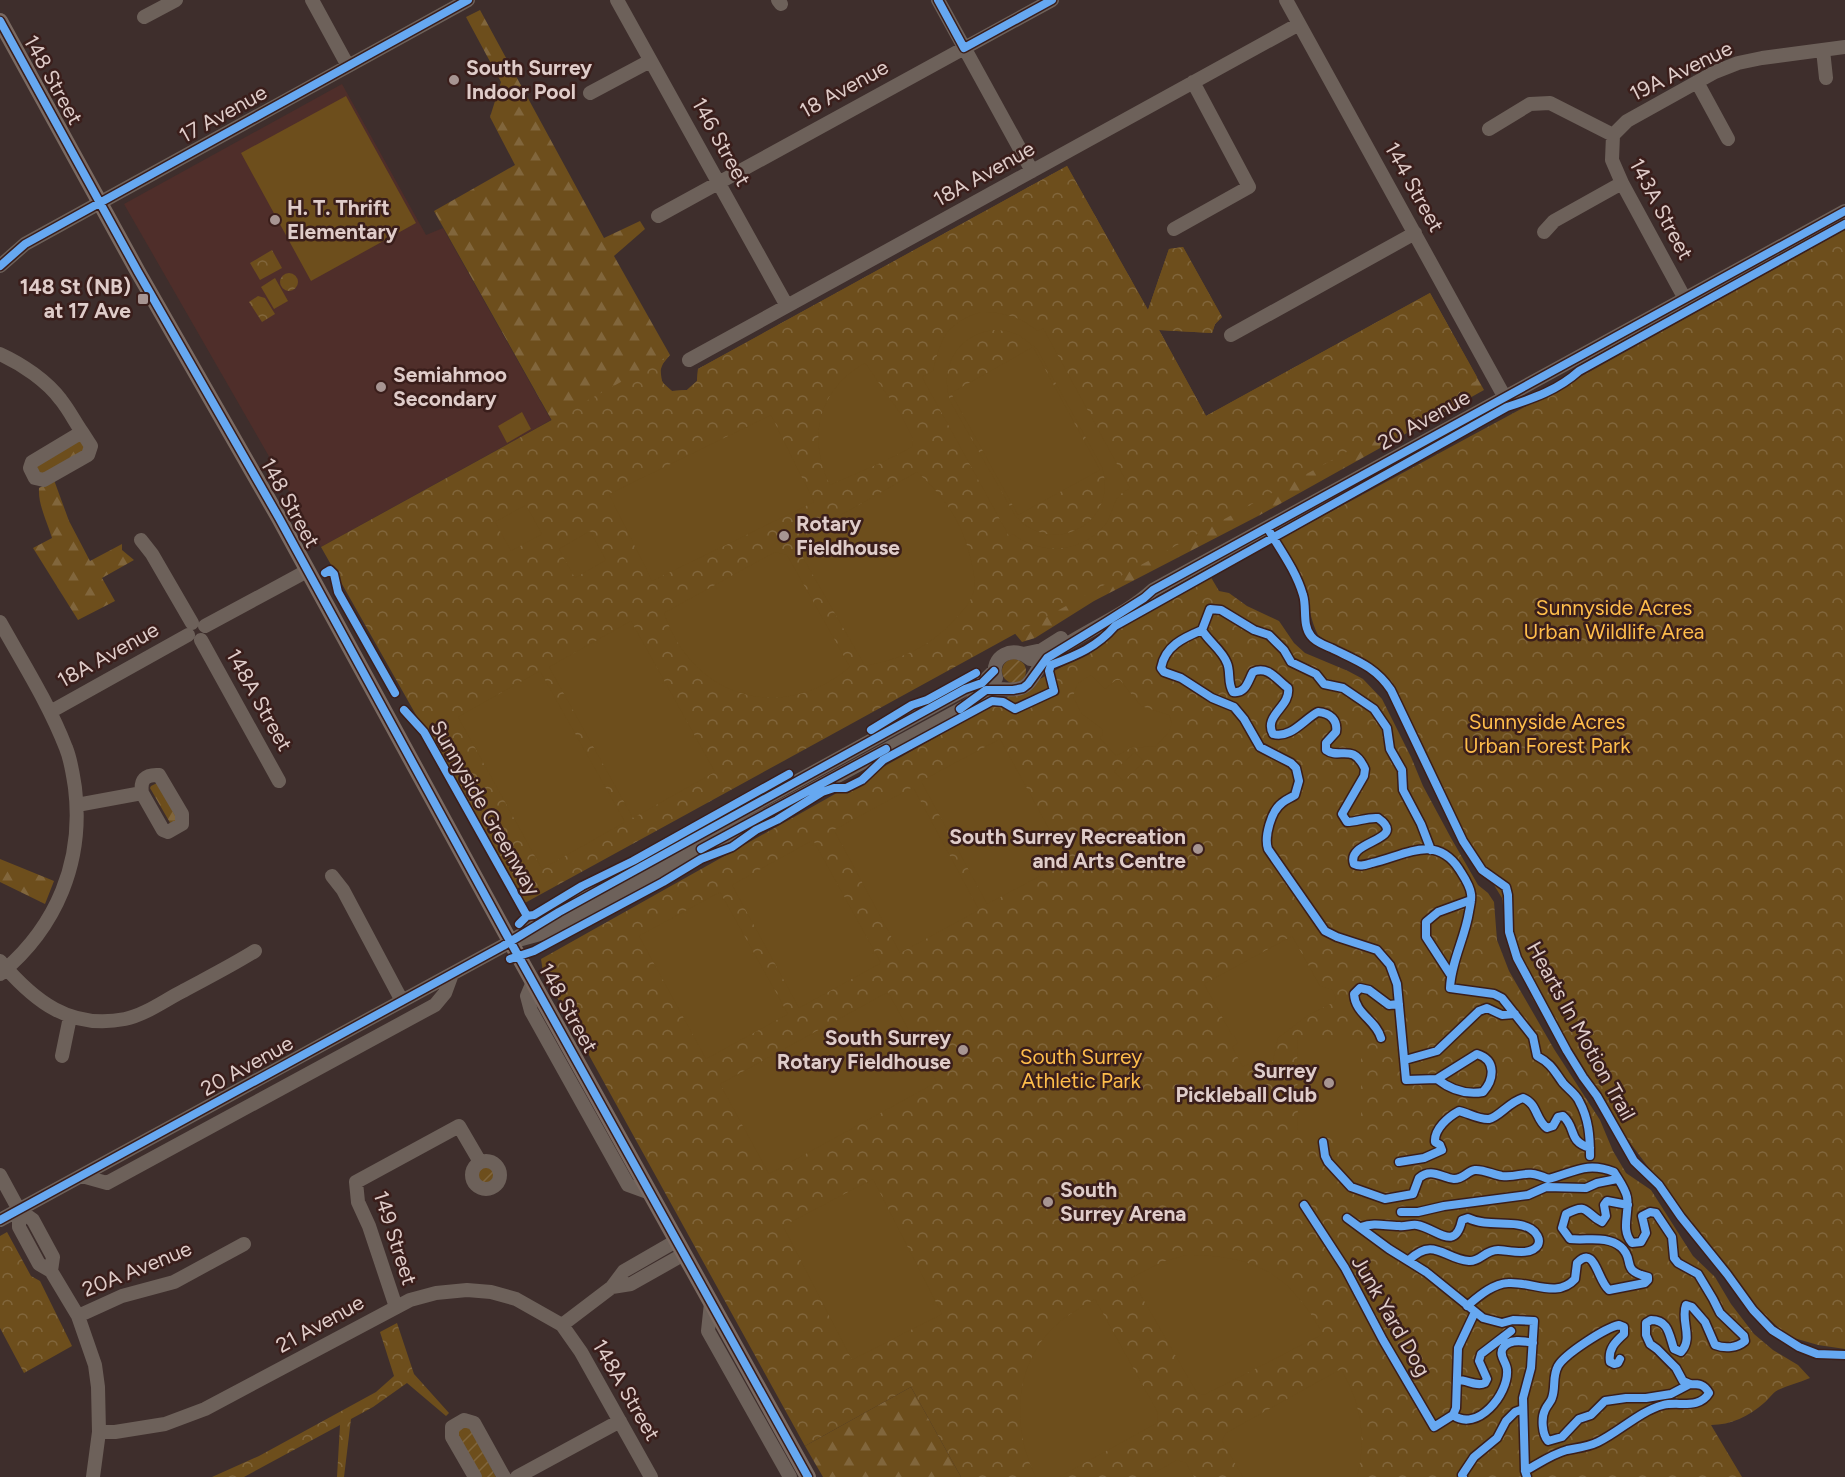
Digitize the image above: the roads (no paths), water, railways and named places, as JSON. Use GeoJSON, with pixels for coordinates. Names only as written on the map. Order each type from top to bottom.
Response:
{"type":"FeatureCollection","features":[{"type":"Feature","properties":{"kind":"main road","name":"148 Street"},"geometry":{"type":"LineString","coordinates":[[0,21],[308,571],[808,1477]]}},
{"type":"Feature","properties":{"kind":"street"},"geometry":{"type":"LineString","coordinates":[[144,17],[176,0]]}},
{"type":"Feature","properties":{"kind":"street"},"geometry":{"type":"LineString","coordinates":[[312,0],[348,66]]}},
{"type":"Feature","properties":{"kind":"street","name":"17 Avenue"},"geometry":{"type":"LineString","coordinates":[[0,267],[25,244],[468,0]]}},
{"type":"Feature","properties":{"kind":"street","name":"146 Street"},"geometry":{"type":"LineString","coordinates":[[616,0],[788,306]]}},
{"type":"Feature","properties":{"kind":"street"},"geometry":{"type":"LineString","coordinates":[[938,0],[1032,171]]}},
{"type":"Feature","properties":{"kind":"street","name":"18 Avenue"},"geometry":{"type":"LineString","coordinates":[[658,216],[1052,0]]}},
{"type":"Feature","properties":{"kind":"street","name":"144 Street"},"geometry":{"type":"LineString","coordinates":[[1286,0],[1504,396]]}},
{"type":"Feature","properties":{"kind":"street","name":"18A Avenue"},"geometry":{"type":"LineString","coordinates":[[689,360],[1299,24]]}},
{"type":"Feature","properties":{"kind":"street","name":"19A Avenue"},"geometry":{"type":"LineString","coordinates":[[1613,135],[1627,121],[1697,82],[1738,63],[1845,47]]}},
{"type":"Feature","properties":{"kind":"street"},"geometry":{"type":"LineString","coordinates":[[1823,50],[1826,78]]}},
{"type":"Feature","properties":{"kind":"street"},"geometry":{"type":"LineString","coordinates":[[590,93],[650,61]]}},
{"type":"Feature","properties":{"kind":"street"},"geometry":{"type":"LineString","coordinates":[[1174,229],[1249,187],[1193,82]]}},
{"type":"Feature","properties":{"kind":"street"},"geometry":{"type":"LineString","coordinates":[[1697,82],[1728,140]]}},
{"type":"Feature","properties":{"kind":"street"},"geometry":{"type":"LineString","coordinates":[[1489,129],[1530,104],[1550,103],[1613,135]]}},
{"type":"Feature","properties":{"kind":"street","name":"143A Street"},"geometry":{"type":"LineString","coordinates":[[1613,135],[1612,160],[1622,183],[1685,299]]}},
{"type":"Feature","properties":{"kind":"street"},"geometry":{"type":"LineString","coordinates":[[1544,232],[1554,221],[1622,183]]}},
{"type":"Feature","properties":{"kind":"street","name":"20 Avenue"},"geometry":{"type":"LineString","coordinates":[[1033,677],[1047,658],[1144,598],[1153,590],[1845,211]]}},
{"type":"Feature","properties":{"kind":"street"},"geometry":{"type":"LineString","coordinates":[[1231,335],[1415,232]]}},
{"type":"Feature","properties":{"kind":"street"},"geometry":{"type":"LineString","coordinates":[[0,354],[33,374],[60,398],[82,432]]}},
{"type":"Feature","properties":{"kind":"street"},"geometry":{"type":"LineString","coordinates":[[141,540],[152,554],[195,628]]}},
{"type":"Feature","properties":{"kind":"street","name":"18A Avenue"},"geometry":{"type":"LineString","coordinates":[[50,712],[195,628],[308,571]]}},
{"type":"Feature","properties":{"kind":"street","name":"20 Avenue"},"geometry":{"type":"LineString","coordinates":[[1023,654],[1041,650],[1140,592],[1153,590]]}},
{"type":"Feature","properties":{"kind":"street"},"geometry":{"type":"LineString","coordinates":[[0,622],[50,712],[67,749],[77,805],[77,834],[74,853],[60,897],[25,952],[2,968],[41,1002],[70,1017],[99,1022],[127,1018],[162,1002],[255,951]]}},
{"type":"Feature","properties":{"kind":"street","name":"148A Street"},"geometry":{"type":"LineString","coordinates":[[195,628],[206,634],[201,640],[279,781]]}},
{"type":"Feature","properties":{"kind":"street"},"geometry":{"type":"LineString","coordinates":[[1010,652],[1023,654],[1032,662],[1033,677],[1023,688],[1013,690],[1001,686],[994,672],[999,658],[1010,652]]}},
{"type":"Feature","properties":{"kind":"street","name":"20 Avenue"},"geometry":{"type":"LineString","coordinates":[[0,1220],[511,942],[559,912],[965,689],[982,683],[994,672]]}},
{"type":"Feature","properties":{"kind":"street","name":"20 Avenue"},"geometry":{"type":"LineString","coordinates":[[511,942],[551,931],[957,711],[986,690],[1007,689]]}},
{"type":"Feature","properties":{"kind":"street"},"geometry":{"type":"LineString","coordinates":[[77,805],[142,794]]}},
{"type":"Feature","properties":{"kind":"street"},"geometry":{"type":"LineString","coordinates":[[332,876],[343,890],[402,1001]]}},
{"type":"Feature","properties":{"kind":"street","name":"20 Avenue"},"geometry":{"type":"LineString","coordinates":[[82,1176],[107,1183],[435,1005],[445,993],[452,974]]}},
{"type":"Feature","properties":{"kind":"street"},"geometry":{"type":"LineString","coordinates":[[62,1056],[70,1017]]}},
{"type":"Feature","properties":{"kind":"street","name":"149 Street"},"geometry":{"type":"LineString","coordinates":[[396,1307],[369,1226],[358,1202],[356,1182],[459,1126],[480,1162]]}},
{"type":"Feature","properties":{"kind":"street"},"geometry":{"type":"LineString","coordinates":[[0,1175],[19,1210],[33,1220],[53,1257],[51,1271],[78,1316],[95,1365],[99,1432],[93,1477]]}},
{"type":"Feature","properties":{"kind":"street","name":"20A Avenue"},"geometry":{"type":"LineString","coordinates":[[78,1316],[122,1296],[174,1282],[244,1244]]}},
{"type":"Feature","properties":{"kind":"street"},"geometry":{"type":"LineString","coordinates":[[562,1325],[612,1287],[631,1284],[680,1248]]}},
{"type":"Feature","properties":{"kind":"street","name":"21 Avenue"},"geometry":{"type":"LineString","coordinates":[[99,1432],[115,1432],[165,1424],[205,1409],[396,1307],[410,1300],[436,1293],[467,1290],[491,1292],[516,1299],[562,1325]]}},
{"type":"Feature","properties":{"kind":"street"},"geometry":{"type":"LineString","coordinates":[[711,1303],[708,1331],[790,1477]]}},
{"type":"Feature","properties":{"kind":"street","name":"148A Street"},"geometry":{"type":"LineString","coordinates":[[562,1325],[581,1352],[651,1477]]}},
{"type":"Feature","properties":{"kind":"street"},"geometry":{"type":"LineString","coordinates":[[475,1477],[452,1437],[452,1427],[464,1420],[474,1423],[504,1477]]}},
{"type":"Feature","properties":{"kind":"street"},"geometry":{"type":"LineString","coordinates":[[517,1477],[620,1421]]}},
{"type":"Feature","properties":{"kind":"place","name":"South Surrey Indoor Pool"},"geometry":{"type":"Point","coordinates":[454,80]}},
{"type":"Feature","properties":{"kind":"place","name":"H. T. Thrift Elementary"},"geometry":{"type":"Point","coordinates":[275,220]}},
{"type":"Feature","properties":{"kind":"place","name":"148 St (NB) at 17 Ave"},"geometry":{"type":"Point","coordinates":[143,299]}},
{"type":"Feature","properties":{"kind":"place","name":"Semiahmoo Secondary"},"geometry":{"type":"Point","coordinates":[381,387]}},
{"type":"Feature","properties":{"kind":"place","name":"Rotary Fieldhouse"},"geometry":{"type":"Point","coordinates":[784,536]}},
{"type":"Feature","properties":{"kind":"place","name":"South Surrey Recreation and Arts Centre"},"geometry":{"type":"Point","coordinates":[1198,849]}},
{"type":"Feature","properties":{"kind":"place","name":"South Surrey Rotary Fieldhouse"},"geometry":{"type":"Point","coordinates":[963,1050]}},
{"type":"Feature","properties":{"kind":"place","name":"Surrey Pickleball Club"},"geometry":{"type":"Point","coordinates":[1329,1083]}},
{"type":"Feature","properties":{"kind":"place","name":"South Surrey Arena"},"geometry":{"type":"Point","coordinates":[1048,1202]}},
{"type":"Feature","properties":{"kind":"park label","name":"Sunnyside Acres Urban Wildlife Area"},"geometry":{"type":"Point","coordinates":[1614,620]}},
{"type":"Feature","properties":{"kind":"park label","name":"Sunnyside Acres Urban Forest Park"},"geometry":{"type":"Point","coordinates":[1547,734]}},
{"type":"Feature","properties":{"kind":"park label","name":"South Surrey Athletic Park"},"geometry":{"type":"Point","coordinates":[1081,1069]}}]}
